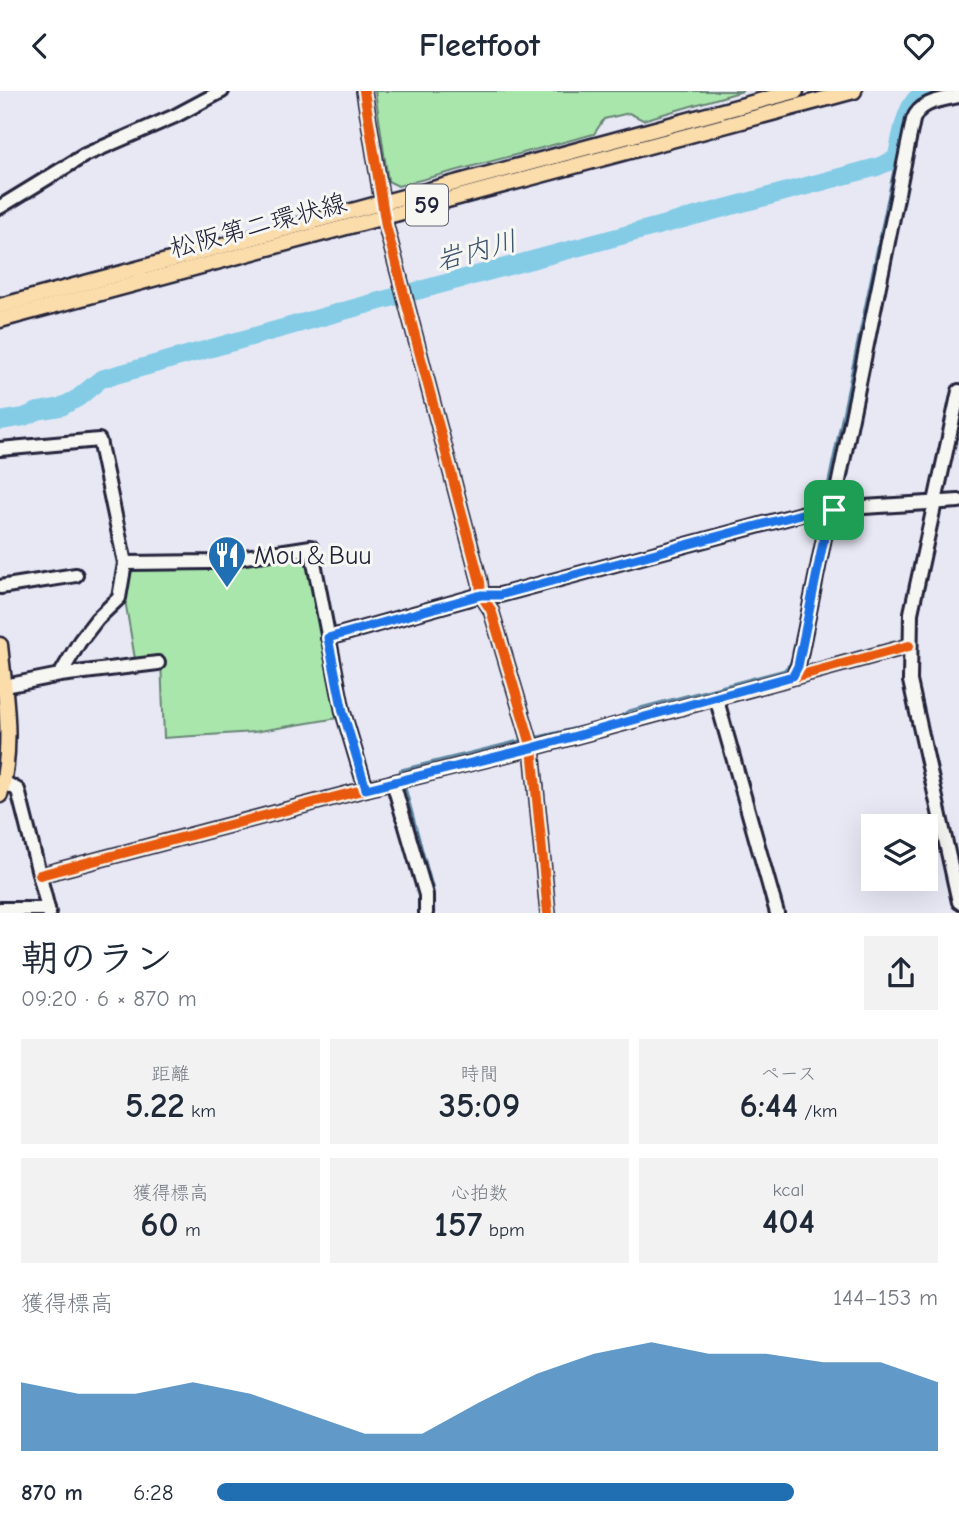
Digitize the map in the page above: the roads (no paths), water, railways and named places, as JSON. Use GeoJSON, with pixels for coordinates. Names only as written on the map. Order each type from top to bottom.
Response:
{"type":"FeatureCollection","features":[{"type":"Feature","properties":{"kind":"main road","name":"松阪第二環状線"},"geometry":{"type":"LineString","coordinates":[[0,320],[796,91]]}},
{"type":"Feature","properties":{"kind":"main road","name":"松阪第二環状線"},"geometry":{"type":"LineString","coordinates":[[0,306],[855,91]]}},
{"type":"Feature","properties":{"kind":"main road"},"geometry":{"type":"LineString","coordinates":[[0,645],[5,685],[7,762],[2,789]]}},
{"type":"Feature","properties":{"kind":"street"},"geometry":{"type":"LineString","coordinates":[[0,207],[85,155],[175,116],[222,91]]}},
{"type":"Feature","properties":{"kind":"street"},"geometry":{"type":"LineString","coordinates":[[364,91],[383,210],[405,304],[434,404],[480,582],[481,595],[491,610],[531,741],[548,912]]}},
{"type":"Feature","properties":{"kind":"street"},"geometry":{"type":"LineString","coordinates":[[793,676],[798,666],[824,538],[826,510],[913,120],[916,111],[927,103],[959,96]]}},
{"type":"Feature","properties":{"kind":"street"},"geometry":{"type":"LineString","coordinates":[[959,391],[911,613],[909,646],[910,681],[959,902]]}},
{"type":"Feature","properties":{"kind":"street"},"geometry":{"type":"LineString","coordinates":[[0,449],[99,440],[125,563],[119,598],[97,619],[80,641],[60,675]]}},
{"type":"Feature","properties":{"kind":"street"},"geometry":{"type":"LineString","coordinates":[[328,638],[481,595],[500,595],[826,510],[959,501]]}},
{"type":"Feature","properties":{"kind":"street"},"geometry":{"type":"LineString","coordinates":[[125,563],[212,562],[311,547],[343,712],[366,789]]}},
{"type":"Feature","properties":{"kind":"street"},"geometry":{"type":"LineString","coordinates":[[0,587],[76,575]]}},
{"type":"Feature","properties":{"kind":"street"},"geometry":{"type":"LineString","coordinates":[[40,875],[400,780],[531,741],[716,697],[909,646]]}},
{"type":"Feature","properties":{"kind":"street"},"geometry":{"type":"LineString","coordinates":[[5,685],[158,663]]}},
{"type":"Feature","properties":{"kind":"street"},"geometry":{"type":"LineString","coordinates":[[716,697],[777,912]]}},
{"type":"Feature","properties":{"kind":"street"},"geometry":{"type":"LineString","coordinates":[[400,780],[426,895],[426,912]]}},
{"type":"Feature","properties":{"kind":"street"},"geometry":{"type":"LineString","coordinates":[[0,909],[48,911],[18,790],[2,789]]}},
{"type":"Feature","properties":{"kind":"waterway","name":"岩内川"},"geometry":{"type":"LineString","coordinates":[[0,421],[61,407],[78,398],[101,379],[877,167],[896,159],[909,109],[914,101],[929,91]]}},
{"type":"Feature","properties":{"kind":"waterway"},"geometry":{"type":"LineString","coordinates":[[824,504],[896,159]]}},
{"type":"Feature","properties":{"kind":"waterway"},"geometry":{"type":"LineString","coordinates":[[533,738],[618,718],[628,711],[784,670],[790,664],[794,653],[822,514]]}},
{"type":"Feature","properties":{"kind":"waterway"},"geometry":{"type":"LineString","coordinates":[[402,777],[400,770],[526,739]]}},
{"type":"Feature","properties":{"kind":"waterway"},"geometry":{"type":"LineString","coordinates":[[404,783],[433,889],[434,913]]}},
{"type":"Feature","properties":{"kind":"place","name":"Mou＆Buu"},"geometry":{"type":"Point","coordinates":[227,589]}}]}
